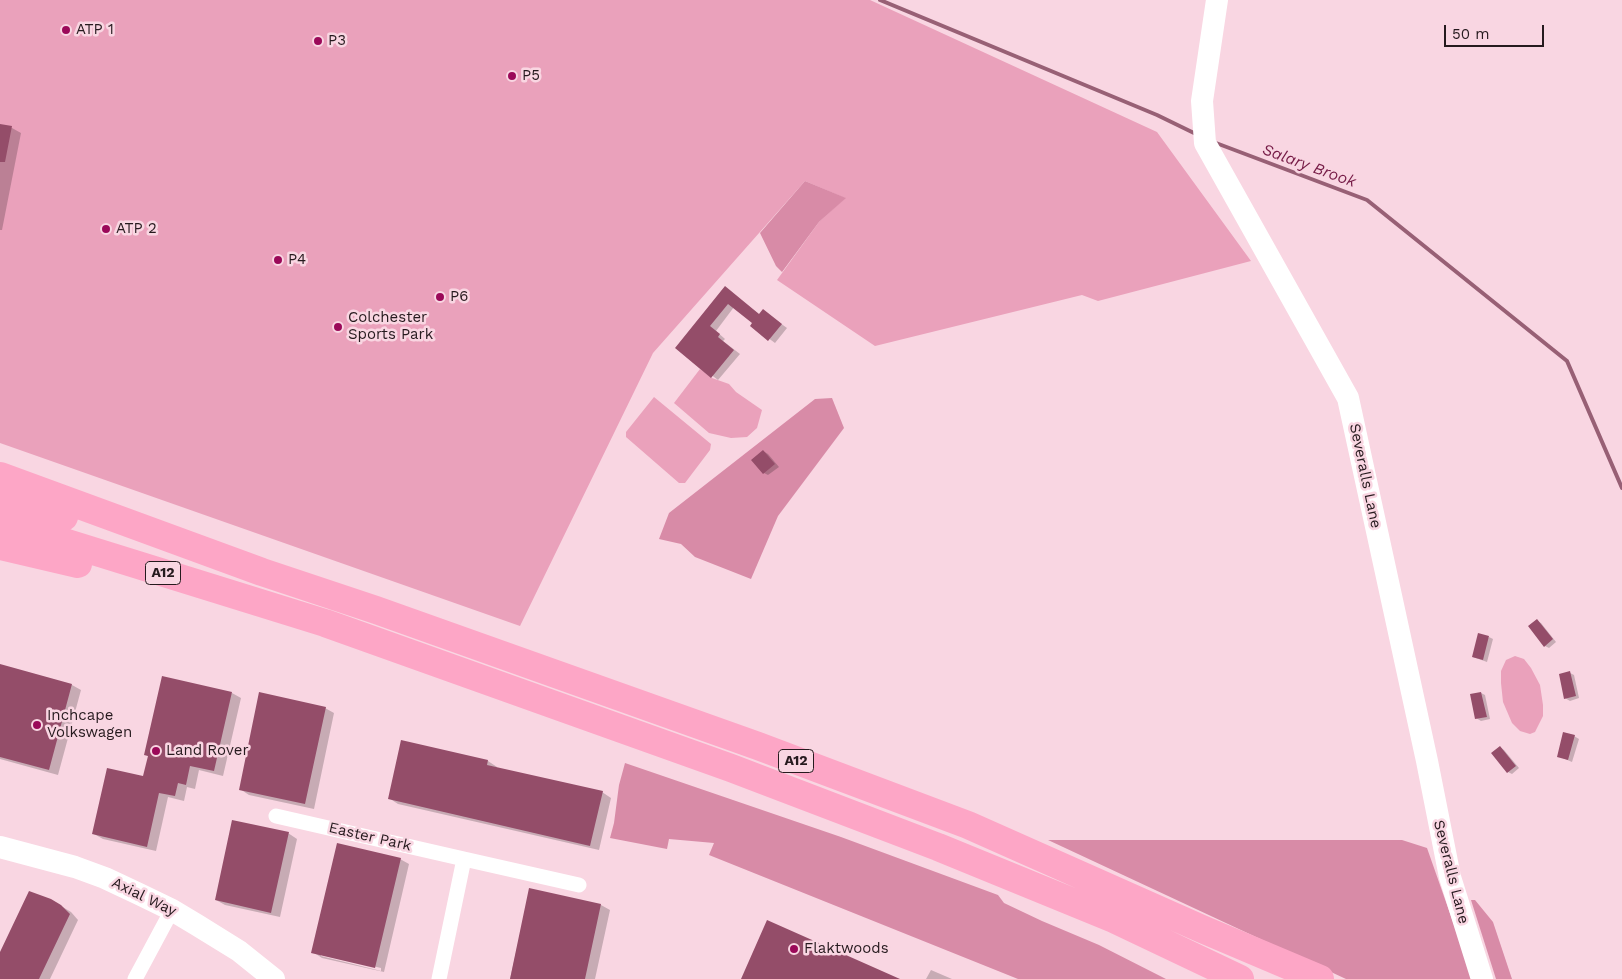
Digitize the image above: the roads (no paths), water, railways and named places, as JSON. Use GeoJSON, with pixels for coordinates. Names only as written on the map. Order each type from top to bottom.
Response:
{"type":"FeatureCollection","features":[{"type":"Feature","properties":{"kind":"highway","name":"A12"},"geometry":{"type":"LineString","coordinates":[[0,476],[262,572],[376,610],[758,746],[968,826],[1320,979]]}},
{"type":"Feature","properties":{"kind":"highway","name":"A12"},"geometry":{"type":"LineString","coordinates":[[0,499],[262,572]]}},
{"type":"Feature","properties":{"kind":"highway","name":"A12"},"geometry":{"type":"LineString","coordinates":[[0,522],[325,623],[730,768],[938,847],[1114,919],[1240,979]]}},
{"type":"Feature","properties":{"kind":"highway","name":"A12"},"geometry":{"type":"LineString","coordinates":[[0,546],[325,623]]}},
{"type":"Feature","properties":{"kind":"street","name":"Severalls Lane"},"geometry":{"type":"LineString","coordinates":[[1217,0],[1202,101],[1205,143],[1348,398],[1427,761],[1450,877],[1482,979]]}},
{"type":"Feature","properties":{"kind":"street","name":"Easter Park"},"geometry":{"type":"LineString","coordinates":[[276,816],[579,885]]}},
{"type":"Feature","properties":{"kind":"street","name":"Axial Way"},"geometry":{"type":"LineString","coordinates":[[0,847],[74,867],[105,878],[172,910],[239,951],[274,979]]}},
{"type":"Feature","properties":{"kind":"street"},"geometry":{"type":"LineString","coordinates":[[439,979],[464,859]]}},
{"type":"Feature","properties":{"kind":"street"},"geometry":{"type":"LineString","coordinates":[[135,979],[172,910]]}},
{"type":"Feature","properties":{"kind":"waterway","name":"Salary Brook"},"geometry":{"type":"LineString","coordinates":[[880,0],[1157,115],[1196,134]]}},
{"type":"Feature","properties":{"kind":"waterway","name":"Salary Brook"},"geometry":{"type":"LineString","coordinates":[[1216,143],[1367,200],[1567,361],[1622,488]]}},
{"type":"Feature","properties":{"kind":"place","name":"ATP 1"},"geometry":{"type":"Point","coordinates":[66,30]}},
{"type":"Feature","properties":{"kind":"place","name":"P3"},"geometry":{"type":"Point","coordinates":[318,41]}},
{"type":"Feature","properties":{"kind":"place","name":"P5"},"geometry":{"type":"Point","coordinates":[512,76]}},
{"type":"Feature","properties":{"kind":"place","name":"ATP 2"},"geometry":{"type":"Point","coordinates":[106,229]}},
{"type":"Feature","properties":{"kind":"place","name":"P4"},"geometry":{"type":"Point","coordinates":[278,260]}},
{"type":"Feature","properties":{"kind":"place","name":"P6"},"geometry":{"type":"Point","coordinates":[440,297]}},
{"type":"Feature","properties":{"kind":"place","name":"Colchester Sports Park"},"geometry":{"type":"Point","coordinates":[338,327]}},
{"type":"Feature","properties":{"kind":"place","name":"Inchcape Volkswagen"},"geometry":{"type":"Point","coordinates":[37,725]}},
{"type":"Feature","properties":{"kind":"place","name":"Land Rover"},"geometry":{"type":"Point","coordinates":[156,751]}},
{"type":"Feature","properties":{"kind":"place","name":"Flaktwoods"},"geometry":{"type":"Point","coordinates":[794,949]}}]}
